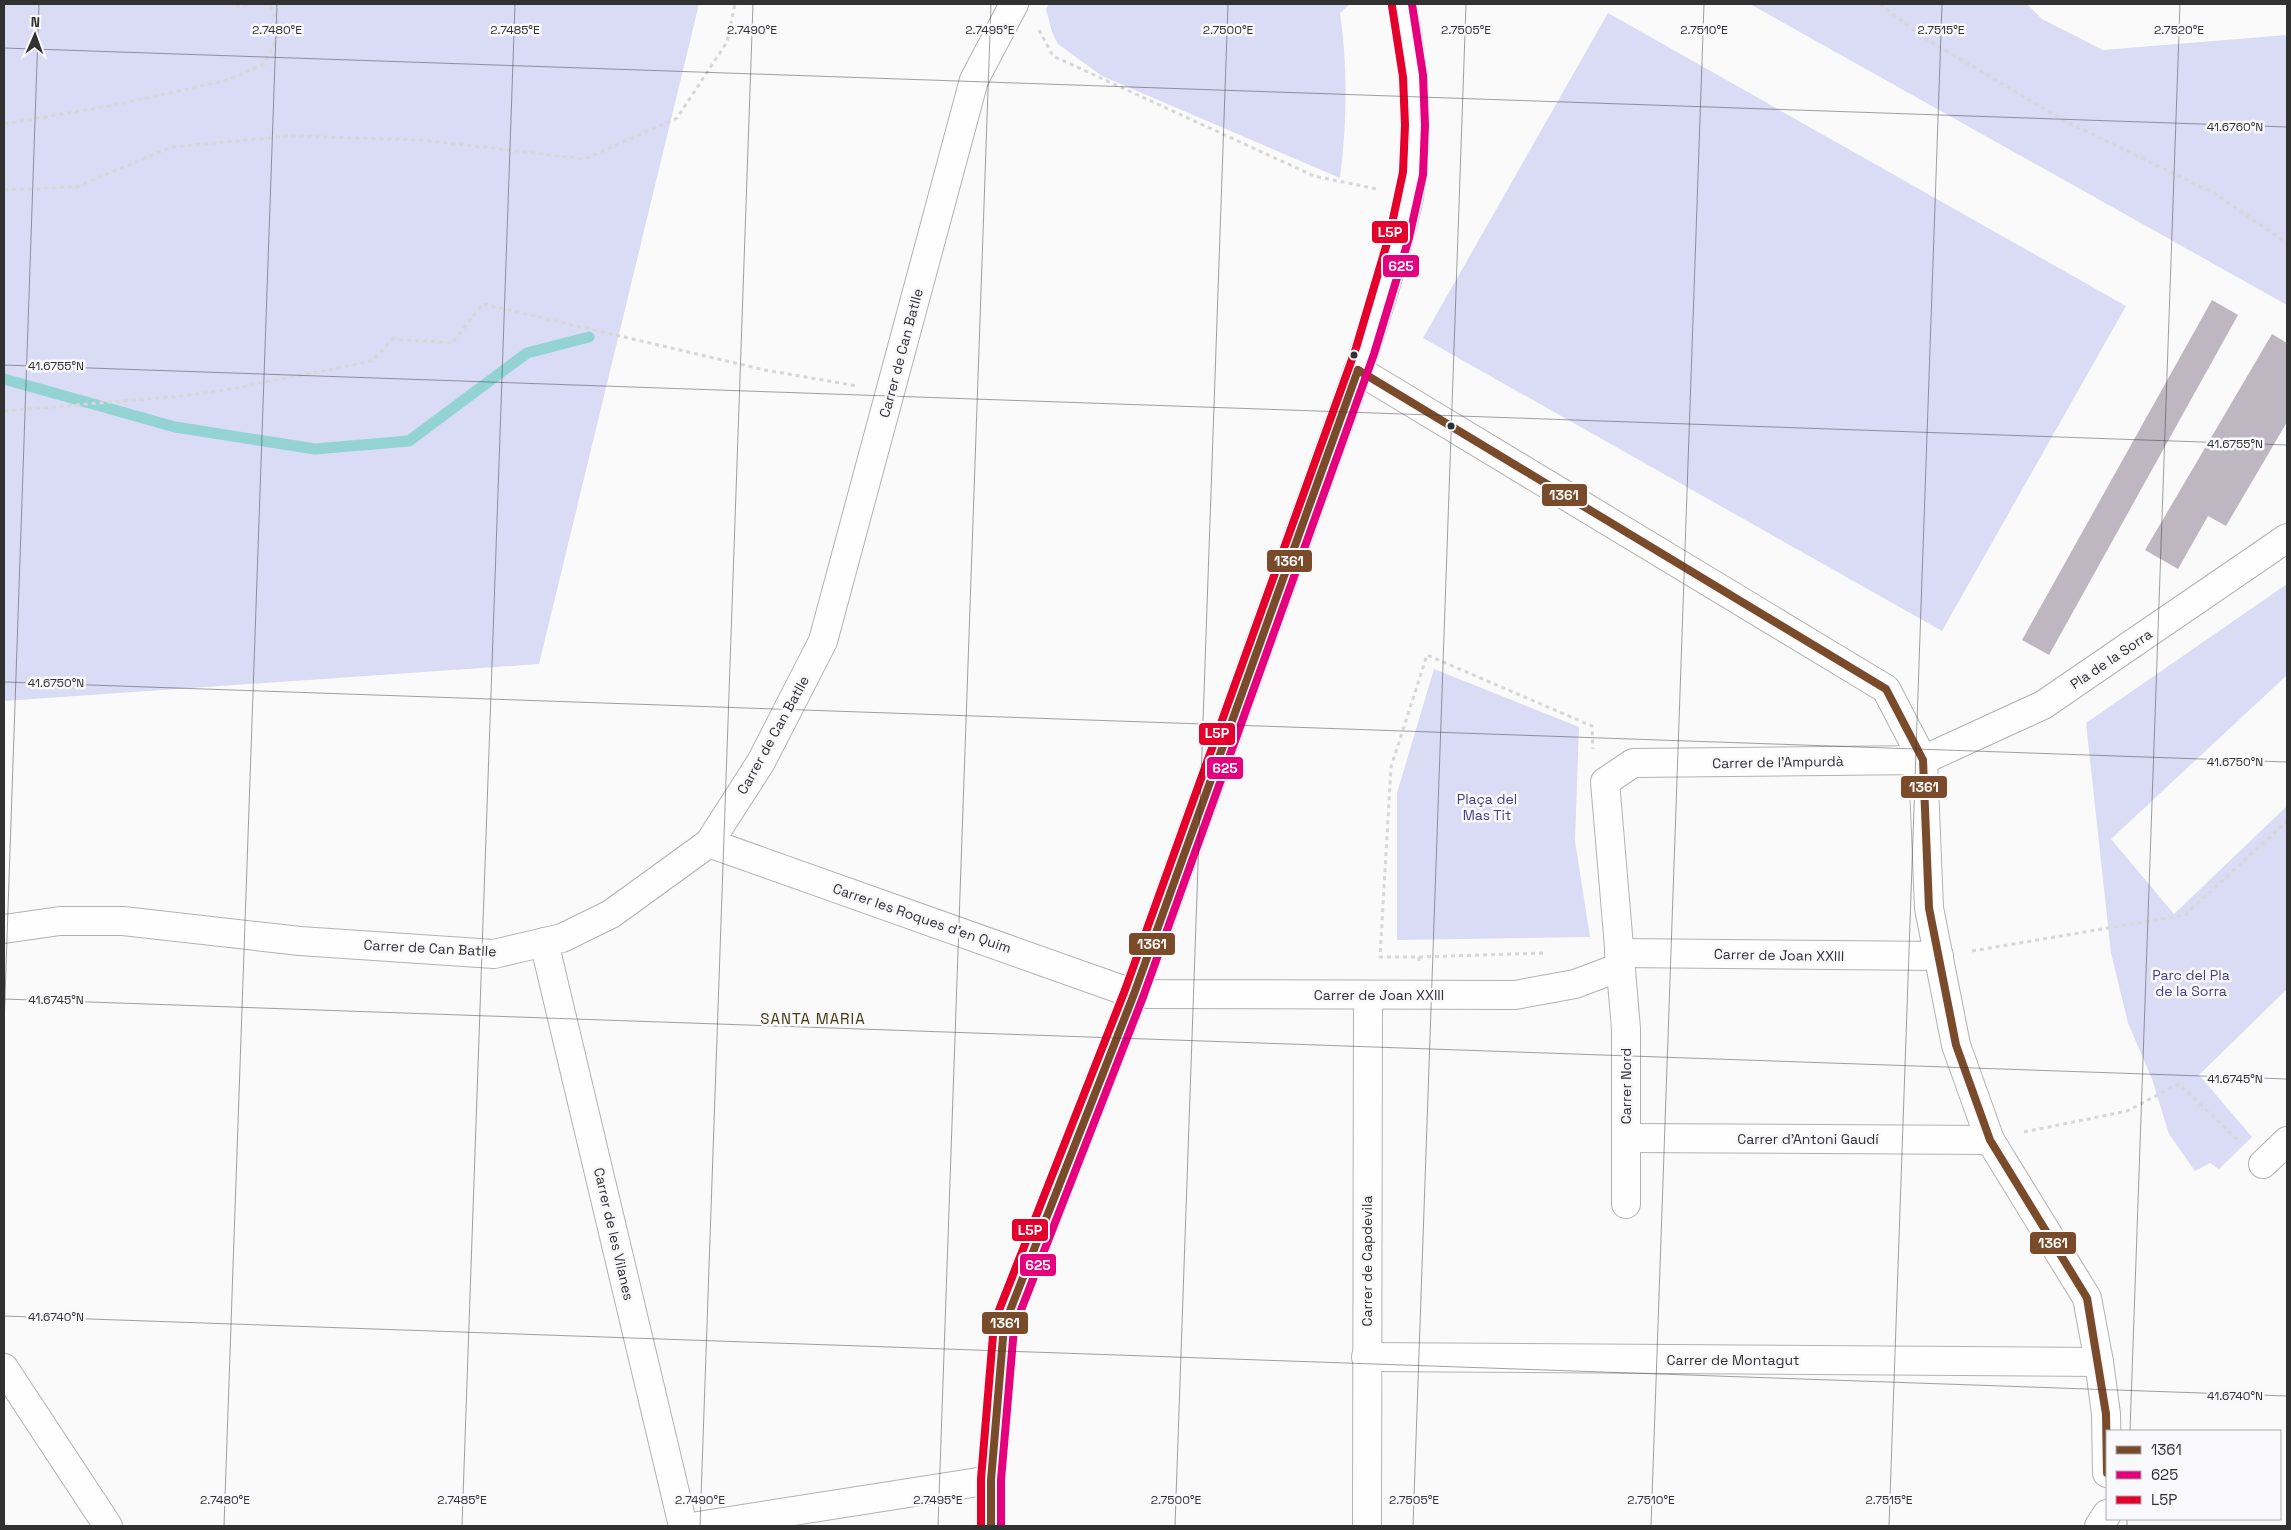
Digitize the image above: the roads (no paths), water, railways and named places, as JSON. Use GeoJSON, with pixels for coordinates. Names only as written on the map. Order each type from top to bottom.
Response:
{"type":"FeatureCollection","features":[{"type":"Feature","properties":{"kind":"street","name":"Carrer de Can Batlle"},"geometry":{"type":"LineString","coordinates":[[4,929],[60,920],[123,921],[300,941],[494,954],[562,938],[611,914],[709,843],[761,762],[823,642],[974,80],[1014,4]]}},
{"type":"Feature","properties":{"kind":"street"},"geometry":{"type":"LineString","coordinates":[[991,1526],[992,1480],[1004,1326],[1134,994],[1358,370],[1395,255],[1409,196],[1416,137],[1409,40],[1402,4]]}},
{"type":"Feature","properties":{"kind":"street"},"geometry":{"type":"LineString","coordinates":[[1358,370],[1886,689],[1923,760],[1929,908],[1956,1045],[1990,1140],[2086,1298],[2100,1362],[2106,1430]]}},
{"type":"Feature","properties":{"kind":"street","name":"Pla de la Sorra"},"geometry":{"type":"LineString","coordinates":[[1923,760],[2044,705],[2287,538]]}},
{"type":"Feature","properties":{"kind":"street","name":"Carrer de l'Ampurdà"},"geometry":{"type":"LineString","coordinates":[[1619,960],[1605,782],[1633,763],[1923,760]]}},
{"type":"Feature","properties":{"kind":"street","name":"Carrer les Roques d'en Quim"},"geometry":{"type":"LineString","coordinates":[[709,843],[1134,994]]}},
{"type":"Feature","properties":{"kind":"street","name":"Carrer de les Vilanes"},"geometry":{"type":"LineString","coordinates":[[544,942],[683,1526]]}},
{"type":"Feature","properties":{"kind":"street","name":"Carrer de Joan XXIII"},"geometry":{"type":"LineString","coordinates":[[1134,994],[1515,996],[1575,984],[1619,960],[1939,956]]}},
{"type":"Feature","properties":{"kind":"street","name":"Carrer Nord"},"geometry":{"type":"LineString","coordinates":[[1619,960],[1626,1028],[1626,1204]]}},
{"type":"Feature","properties":{"kind":"street","name":"Carrer de Capdevila"},"geometry":{"type":"LineString","coordinates":[[1367,1526],[1368,995]]}},
{"type":"Feature","properties":{"kind":"street","name":"Carrer d'Antoni Gaudí"},"geometry":{"type":"LineString","coordinates":[[1626,1138],[1990,1140]]}},
{"type":"Feature","properties":{"kind":"street"},"geometry":{"type":"LineString","coordinates":[[2263,1164],[2287,1141]]}},
{"type":"Feature","properties":{"kind":"street","name":"Carrer de Montagut"},"geometry":{"type":"LineString","coordinates":[[1366,1357],[2100,1362]]}},
{"type":"Feature","properties":{"kind":"street"},"geometry":{"type":"LineString","coordinates":[[4,1368],[108,1526]]}},
{"type":"Feature","properties":{"kind":"street"},"geometry":{"type":"LineString","coordinates":[[698,1526],[992,1480]]}},
{"type":"Feature","properties":{"kind":"street"},"geometry":{"type":"LineString","coordinates":[[2099,1526],[2106,1516]]}},
{"type":"Feature","properties":{"kind":"waterway"},"geometry":{"type":"LineString","coordinates":[[4,379],[175,427],[315,449],[409,441],[527,353],[589,337]]}},
{"type":"Feature","properties":{"kind":"district","name":"SANTA MARIA"},"geometry":{"type":"Point","coordinates":[813,1018]}},
{"type":"Feature","properties":{"kind":"park label","name":"Plaça del Mas Tit"},"geometry":{"type":"Point","coordinates":[1487,808]}},
{"type":"Feature","properties":{"kind":"park label","name":"Parc del Pla de la Sorra"},"geometry":{"type":"Point","coordinates":[2191,984]}}]}
